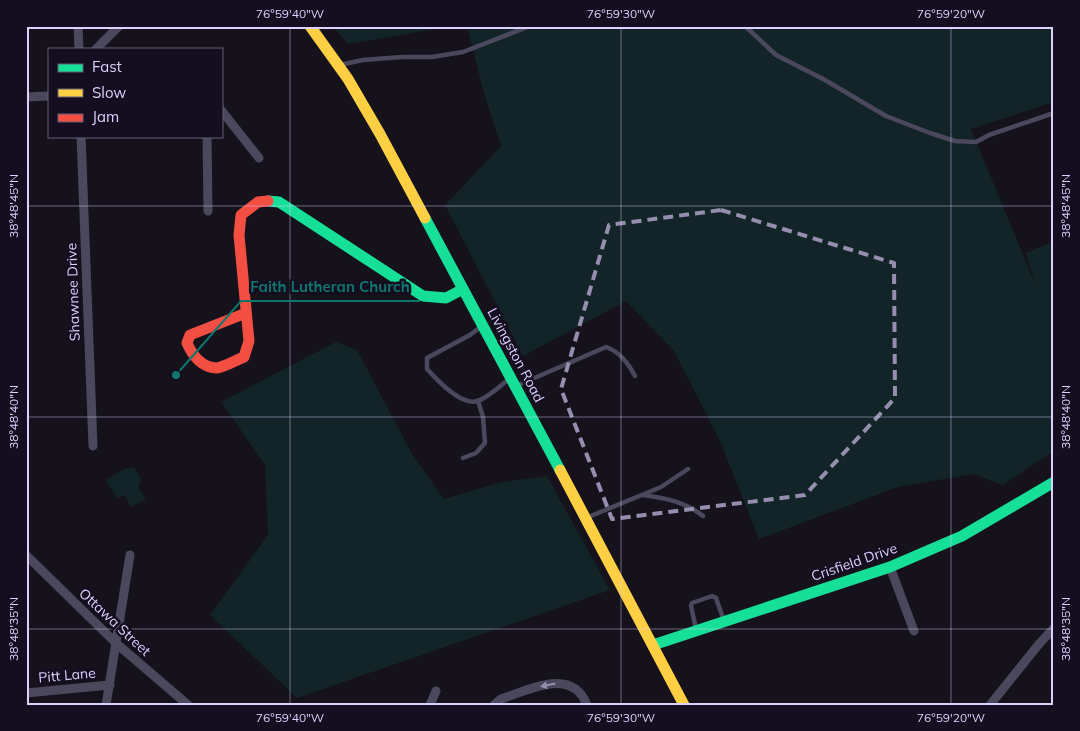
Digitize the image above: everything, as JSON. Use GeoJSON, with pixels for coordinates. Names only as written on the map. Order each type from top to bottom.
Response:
{"type":"FeatureCollection","features":[{"type":"Feature","properties":{"kind":"street"},"geometry":{"type":"LineString","coordinates":[[78,26],[79,48]]}},
{"type":"Feature","properties":{"kind":"street"},"geometry":{"type":"LineString","coordinates":[[97,48],[118,26]]}},
{"type":"Feature","properties":{"kind":"street","name":"Livingston Road"},"geometry":{"type":"LineString","coordinates":[[310,26],[365,107],[586,518],[684,705]]}},
{"type":"Feature","properties":{"kind":"street"},"geometry":{"type":"LineString","coordinates":[[26,97],[48,96]]}},
{"type":"Feature","properties":{"kind":"street"},"geometry":{"type":"LineString","coordinates":[[222,111],[259,158]]}},
{"type":"Feature","properties":{"kind":"street","name":"Shawnee Drive"},"geometry":{"type":"LineString","coordinates":[[81,138],[93,446]]}},
{"type":"Feature","properties":{"kind":"street"},"geometry":{"type":"LineString","coordinates":[[207,138],[208,211]]}},
{"type":"Feature","properties":{"kind":"street"},"geometry":{"type":"LineString","coordinates":[[246,313],[190,335],[187,343],[192,355],[206,366],[218,368],[244,357],[249,341],[239,235],[241,215],[256,202],[268,200],[279,202],[423,296],[446,298],[463,289]]}},
{"type":"Feature","properties":{"kind":"street","name":"Crisfield Drive"},"geometry":{"type":"LineString","coordinates":[[653,645],[890,567],[975,529],[1054,482]]}},
{"type":"Feature","properties":{"kind":"street","name":"Ottawa Street"},"geometry":{"type":"LineString","coordinates":[[26,555],[116,644],[188,705]]}},
{"type":"Feature","properties":{"kind":"street"},"geometry":{"type":"LineString","coordinates":[[106,705],[130,555]]}},
{"type":"Feature","properties":{"kind":"street"},"geometry":{"type":"LineString","coordinates":[[890,567],[914,631]]}},
{"type":"Feature","properties":{"kind":"street"},"geometry":{"type":"LineString","coordinates":[[990,705],[1054,628]]}},
{"type":"Feature","properties":{"kind":"street"},"geometry":{"type":"LineString","coordinates":[[494,705],[501,699],[555,683],[576,688],[583,696],[587,705]]}},
{"type":"Feature","properties":{"kind":"street","name":"Pitt Lane"},"geometry":{"type":"LineString","coordinates":[[26,693],[110,685]]}},
{"type":"Feature","properties":{"kind":"street"},"geometry":{"type":"LineString","coordinates":[[430,705],[436,690]]}},
{"type":"Feature","properties":{"kind":"lane"},"geometry":{"type":"LineString","coordinates":[[338,65],[363,60],[432,57],[462,52],[530,26]]}},
{"type":"Feature","properties":{"kind":"lane"},"geometry":{"type":"LineString","coordinates":[[745,26],[776,54],[826,80],[886,116],[930,133],[955,140],[976,142],[989,135],[1054,113]]}},
{"type":"Feature","properties":{"kind":"lane"},"geometry":{"type":"LineString","coordinates":[[483,326],[428,358],[426,362],[427,369],[439,383],[466,402],[478,401],[513,382],[606,347],[616,351],[624,359],[635,376]]}},
{"type":"Feature","properties":{"kind":"lane"},"geometry":{"type":"LineString","coordinates":[[463,458],[476,452],[485,443],[483,417],[478,401]]}},
{"type":"Feature","properties":{"kind":"lane"},"geometry":{"type":"LineString","coordinates":[[586,518],[661,488],[688,469]]}},
{"type":"Feature","properties":{"kind":"lane"},"geometry":{"type":"LineString","coordinates":[[642,495],[661,497],[680,503],[703,516]]}},
{"type":"Feature","properties":{"kind":"lane"},"geometry":{"type":"LineString","coordinates":[[697,630],[690,606],[692,603],[712,596],[716,598],[725,621]]}},
{"type":"Feature","properties":{"kind":"highlighted area"},"geometry":{"type":"Polygon","coordinates":[[[721,210],[894,263],[895,398],[805,495],[612,519],[561,389],[609,225],[721,210]]]}},
{"type":"Feature","properties":{"kind":"shaded area"},"geometry":{"type":"Polygon","coordinates":[[[333,26],[453,26],[348,44],[333,26]]]}},
{"type":"Feature","properties":{"kind":"shaded area"},"geometry":{"type":"Polygon","coordinates":[[[467,26],[1054,26],[1054,102],[971,129],[1035,284],[1026,253],[1054,241],[1054,451],[1003,485],[973,474],[898,487],[759,539],[720,441],[674,351],[626,301],[523,356],[445,205],[501,146],[483,90],[467,26]]]}},
{"type":"Feature","properties":{"kind":"shaded area"},"geometry":{"type":"Polygon","coordinates":[[[336,342],[357,350],[412,454],[444,499],[502,482],[547,476],[610,590],[297,698],[210,615],[268,535],[265,465],[221,402],[336,342]]]}},
{"type":"Feature","properties":{"kind":"shaded area"},"geometry":{"type":"Polygon","coordinates":[[[134,467],[141,479],[138,487],[146,499],[131,507],[124,495],[117,498],[106,480],[126,468],[134,467]]]}},
{"type":"Feature","properties":{"kind":"traffic: fast"},"geometry":{"type":"LineString","coordinates":[[268,201],[279,202],[423,296],[446,298],[463,289]]}},
{"type":"Feature","properties":{"kind":"traffic: fast"},"geometry":{"type":"LineString","coordinates":[[425,218],[560,470]]}},
{"type":"Feature","properties":{"kind":"traffic: fast"},"geometry":{"type":"LineString","coordinates":[[653,645],[890,567],[962,536],[1054,482]]}},
{"type":"Feature","properties":{"kind":"traffic: slow"},"geometry":{"type":"LineString","coordinates":[[310,26],[348,79],[425,218]]}},
{"type":"Feature","properties":{"kind":"traffic: slow"},"geometry":{"type":"LineString","coordinates":[[560,470],[684,705]]}},
{"type":"Feature","properties":{"kind":"traffic: jam"},"geometry":{"type":"LineString","coordinates":[[246,313],[190,335],[187,343],[195,356],[207,366],[217,368],[244,357],[249,341],[239,235],[241,215],[258,202],[268,201]]}},
{"type":"Feature","properties":{"kind":"place","name":"Faith Lutheran Church"},"geometry":{"type":"Point","coordinates":[176,375]}}]}
